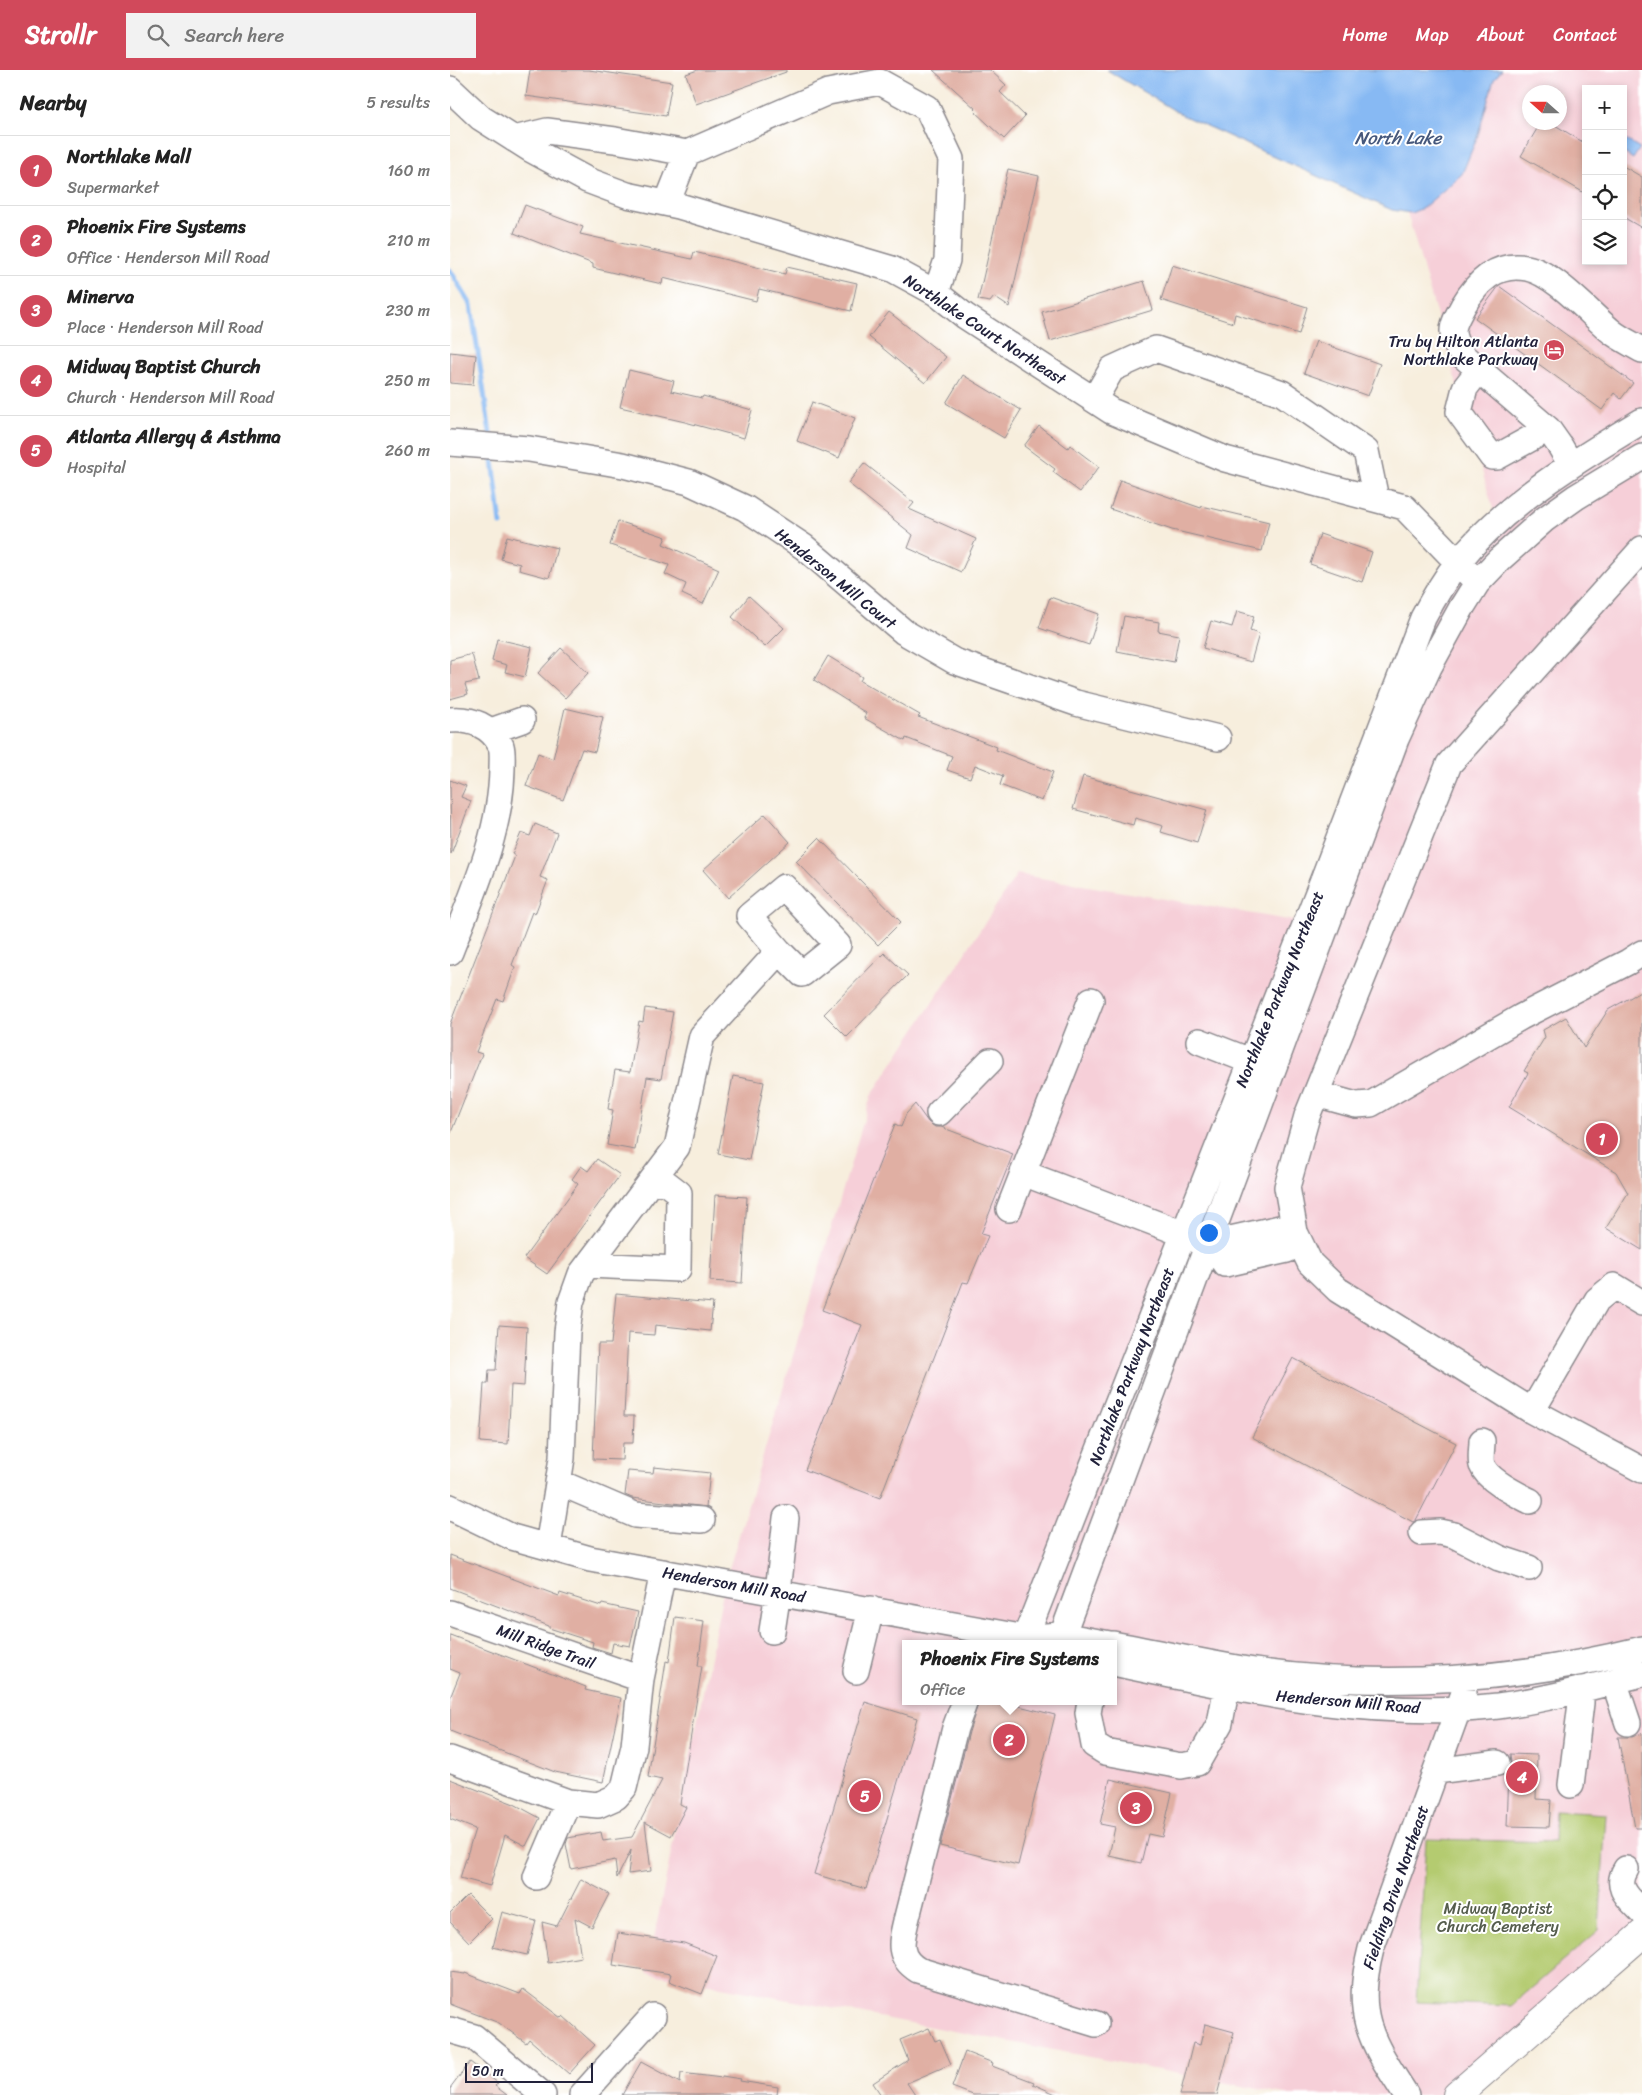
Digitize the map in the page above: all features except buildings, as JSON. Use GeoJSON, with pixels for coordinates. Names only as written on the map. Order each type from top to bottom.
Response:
{"type":"FeatureCollection","features":[{"type":"Feature","properties":{"kind":"main road"},"geometry":{"type":"LineString","coordinates":[[1457,2095],[1642,1934]]}},
{"type":"Feature","properties":{"kind":"street"},"geometry":{"type":"LineString","coordinates":[[514,138],[547,131],[615,140],[687,153],[828,92],[880,82],[926,108],[951,159],[947,260],[936,293]]}},
{"type":"Feature","properties":{"kind":"street","name":"Northlake Court Northeast"},"geometry":{"type":"LineString","coordinates":[[450,89],[481,118],[587,180],[628,195],[667,203],[892,269],[936,293],[965,316],[1111,411],[1225,459],[1404,507],[1477,583]]}},
{"type":"Feature","properties":{"kind":"street"},"geometry":{"type":"LineString","coordinates":[[667,203],[687,153]]}},
{"type":"Feature","properties":{"kind":"street"},"geometry":{"type":"LineString","coordinates":[[1571,465],[1548,429],[1463,356],[1455,344],[1453,330],[1458,315],[1474,288],[1492,274],[1510,266],[1528,268],[1547,276],[1613,332],[1642,350]]}},
{"type":"Feature","properties":{"kind":"street"},"geometry":{"type":"LineString","coordinates":[[1094,400],[1112,369],[1156,349],[1174,355],[1282,393],[1366,451],[1376,499]]}},
{"type":"Feature","properties":{"kind":"street"},"geometry":{"type":"LineString","coordinates":[[1479,370],[1465,388],[1459,412],[1492,457],[1497,457],[1548,429]]}},
{"type":"Feature","properties":{"kind":"street","name":"Northlake Parkway Northeast"},"geometry":{"type":"LineString","coordinates":[[1031,1640],[1250,1061],[1423,618],[1440,586],[1458,562],[1493,527],[1528,497],[1571,465],[1642,421]]}},
{"type":"Feature","properties":{"kind":"street","name":"Henderson Mill Court"},"geometry":{"type":"LineString","coordinates":[[450,443],[529,449],[623,464],[689,482],[745,508],[804,547],[904,632],[954,661],[1076,703],[1218,738]]}},
{"type":"Feature","properties":{"kind":"street","name":"Northlake Parkway Northeast"},"geometry":{"type":"LineString","coordinates":[[1060,1639],[1211,1249],[1396,739],[1428,667],[1477,583],[1500,559],[1545,519],[1576,497],[1642,457]]}},
{"type":"Feature","properties":{"kind":"street"},"geometry":{"type":"LineString","coordinates":[[1642,549],[1449,764],[1307,1116],[1287,1187],[1292,1233],[1310,1262],[1338,1290],[1532,1411],[1642,1470]]}},
{"type":"Feature","properties":{"kind":"street"},"geometry":{"type":"LineString","coordinates":[[450,720],[473,721],[491,731],[502,748],[502,793],[487,858],[450,952]]}},
{"type":"Feature","properties":{"kind":"street"},"geometry":{"type":"LineString","coordinates":[[491,731],[522,720]]}},
{"type":"Feature","properties":{"kind":"street"},"geometry":{"type":"LineString","coordinates":[[548,1547],[562,1458],[567,1332],[571,1302],[581,1274],[677,1147],[702,1036],[779,951]]}},
{"type":"Feature","properties":{"kind":"street"},"geometry":{"type":"LineString","coordinates":[[1316,1094],[1356,1105],[1371,1104],[1521,1017],[1642,953]]}},
{"type":"Feature","properties":{"kind":"street"},"geometry":{"type":"LineString","coordinates":[[1010,1209],[1091,1000]]}},
{"type":"Feature","properties":{"kind":"street"},"geometry":{"type":"LineString","coordinates":[[1199,1041],[1250,1061]]}},
{"type":"Feature","properties":{"kind":"street"},"geometry":{"type":"LineString","coordinates":[[939,1112],[990,1061]]}},
{"type":"Feature","properties":{"kind":"street"},"geometry":{"type":"LineString","coordinates":[[1023,1173],[1184,1234],[1211,1249],[1226,1240],[1280,1228],[1292,1233]]}},
{"type":"Feature","properties":{"kind":"street"},"geometry":{"type":"LineString","coordinates":[[588,1264],[678,1269],[679,1193],[666,1183],[652,1181]]}},
{"type":"Feature","properties":{"kind":"street"},"geometry":{"type":"LineString","coordinates":[[1532,1411],[1597,1300],[1614,1286],[1642,1302]]}},
{"type":"Feature","properties":{"kind":"street"},"geometry":{"type":"LineString","coordinates":[[1482,1441],[1481,1464],[1487,1474],[1510,1491],[1530,1502]]}},
{"type":"Feature","properties":{"kind":"street"},"geometry":{"type":"LineString","coordinates":[[558,1482],[635,1515],[702,1520]]}},
{"type":"Feature","properties":{"kind":"street","name":"Henderson Mill Road"},"geometry":{"type":"LineString","coordinates":[[450,1507],[512,1537],[590,1559],[871,1609],[987,1638],[1016,1640]]}},
{"type":"Feature","properties":{"kind":"street"},"geometry":{"type":"LineString","coordinates":[[772,1631],[786,1518]]}},
{"type":"Feature","properties":{"kind":"street"},"geometry":{"type":"LineString","coordinates":[[1422,1533],[1440,1532],[1454,1535],[1498,1558],[1529,1568]]}},
{"type":"Feature","properties":{"kind":"street"},"geometry":{"type":"LineString","coordinates":[[450,1758],[568,1802],[598,1805],[616,1797],[624,1788],[634,1746],[641,1679],[663,1572]]}},
{"type":"Feature","properties":{"kind":"street"},"geometry":{"type":"LineString","coordinates":[[856,1671],[871,1609]]}},
{"type":"Feature","properties":{"kind":"street","name":"Mill Ridge Trail"},"geometry":{"type":"LineString","coordinates":[[450,1613],[641,1679]]}},
{"type":"Feature","properties":{"kind":"street","name":"Henderson Mill Road"},"geometry":{"type":"LineString","coordinates":[[1046,1640],[1060,1639]]}},
{"type":"Feature","properties":{"kind":"street","name":"Henderson Mill Road"},"geometry":{"type":"LineString","coordinates":[[1117,1645],[1262,1672],[1338,1679],[1397,1680],[1471,1676],[1544,1669],[1603,1659],[1642,1649]]}},
{"type":"Feature","properties":{"kind":"street","name":"Henderson Mill Road"},"geometry":{"type":"LineString","coordinates":[[1117,1664],[1227,1686],[1335,1703],[1396,1708],[1498,1706],[1642,1674]]}},
{"type":"Feature","properties":{"kind":"street","name":"Fielding Drive Northeast"},"geometry":{"type":"LineString","coordinates":[[1406,2095],[1383,2059],[1369,2031],[1363,2003],[1364,1978],[1371,1949],[1471,1676]]}},
{"type":"Feature","properties":{"kind":"street"},"geometry":{"type":"LineString","coordinates":[[1614,1681],[1628,1723]]}},
{"type":"Feature","properties":{"kind":"street"},"geometry":{"type":"LineString","coordinates":[[1089,1705],[1088,1713],[1094,1745],[1105,1752],[1181,1766],[1198,1763],[1220,1723],[1227,1686]]}},
{"type":"Feature","properties":{"kind":"street"},"geometry":{"type":"LineString","coordinates":[[1571,1785],[1581,1689]]}},
{"type":"Feature","properties":{"kind":"street"},"geometry":{"type":"LineString","coordinates":[[964,1705],[955,1728],[901,1941],[902,1952],[908,1964],[918,1970],[1096,2024]]}},
{"type":"Feature","properties":{"kind":"street"},"geometry":{"type":"LineString","coordinates":[[1436,1771],[1497,1763]]}},
{"type":"Feature","properties":{"kind":"street"},"geometry":{"type":"LineString","coordinates":[[536,1877],[568,1802]]}},
{"type":"Feature","properties":{"kind":"street"},"geometry":{"type":"LineString","coordinates":[[1626,1869],[1620,1878],[1621,1888],[1642,1912]]}},
{"type":"Feature","properties":{"kind":"street"},"geometry":{"type":"LineString","coordinates":[[582,2095],[653,2016]]}},
{"type":"Feature","properties":{"kind":"street"},"geometry":{"type":"LineString","coordinates":[[450,2030],[474,2037],[543,2095]]}},
{"type":"Feature","properties":{"kind":"shaded area"},"geometry":{"type":"Polygon","coordinates":[[[1490,70],[1642,70],[1642,1937],[1458,2095],[1290,2095],[647,1973],[725,1582],[871,1096],[1017,874],[1306,923],[1451,570],[1498,526],[1401,192],[1490,70]]]}},
{"type":"Feature","properties":{"kind":"green space","name":"Midway Baptist Church Cemetery"},"geometry":{"type":"Polygon","coordinates":[[[1555,1811],[1606,1814],[1599,1930],[1511,2006],[1416,2002],[1426,1839],[1554,1842],[1555,1811]]]}},
{"type":"Feature","properties":{"kind":"water","name":"North Lake"},"geometry":{"type":"Polygon","coordinates":[[[1107,70],[1502,70],[1494,79],[1478,135],[1462,174],[1423,208],[1411,213],[1392,210],[1182,115],[1107,70]]]}},
{"type":"Feature","properties":{"kind":"water"},"geometry":{"type":"Polygon","coordinates":[[[1627,140],[1640,148],[1633,159],[1627,155],[1627,140]]]}},
{"type":"Feature","properties":{"kind":"waterway"},"geometry":{"type":"LineString","coordinates":[[450,270],[471,305],[491,440]]}},
{"type":"Feature","properties":{"kind":"waterway"},"geometry":{"type":"LineString","coordinates":[[492,453],[501,524]]}},
{"type":"Feature","properties":{"kind":"place","name":"Tru by Hilton Atlanta Northlake Parkway"},"geometry":{"type":"Point","coordinates":[1554,350]}},
{"type":"Feature","properties":{"kind":"place","name":"Northlake Mall"},"geometry":{"type":"Point","coordinates":[1602,1139]}},
{"type":"Feature","properties":{"kind":"place","name":"Phoenix Fire Systems"},"geometry":{"type":"Point","coordinates":[1009,1740]}},
{"type":"Feature","properties":{"kind":"place","name":"Midway Baptist Church"},"geometry":{"type":"Point","coordinates":[1522,1777]}},
{"type":"Feature","properties":{"kind":"place","name":"Atlanta Allergy & Asthma"},"geometry":{"type":"Point","coordinates":[865,1796]}},
{"type":"Feature","properties":{"kind":"place","name":"Minerva"},"geometry":{"type":"Point","coordinates":[1136,1808]}}]}
